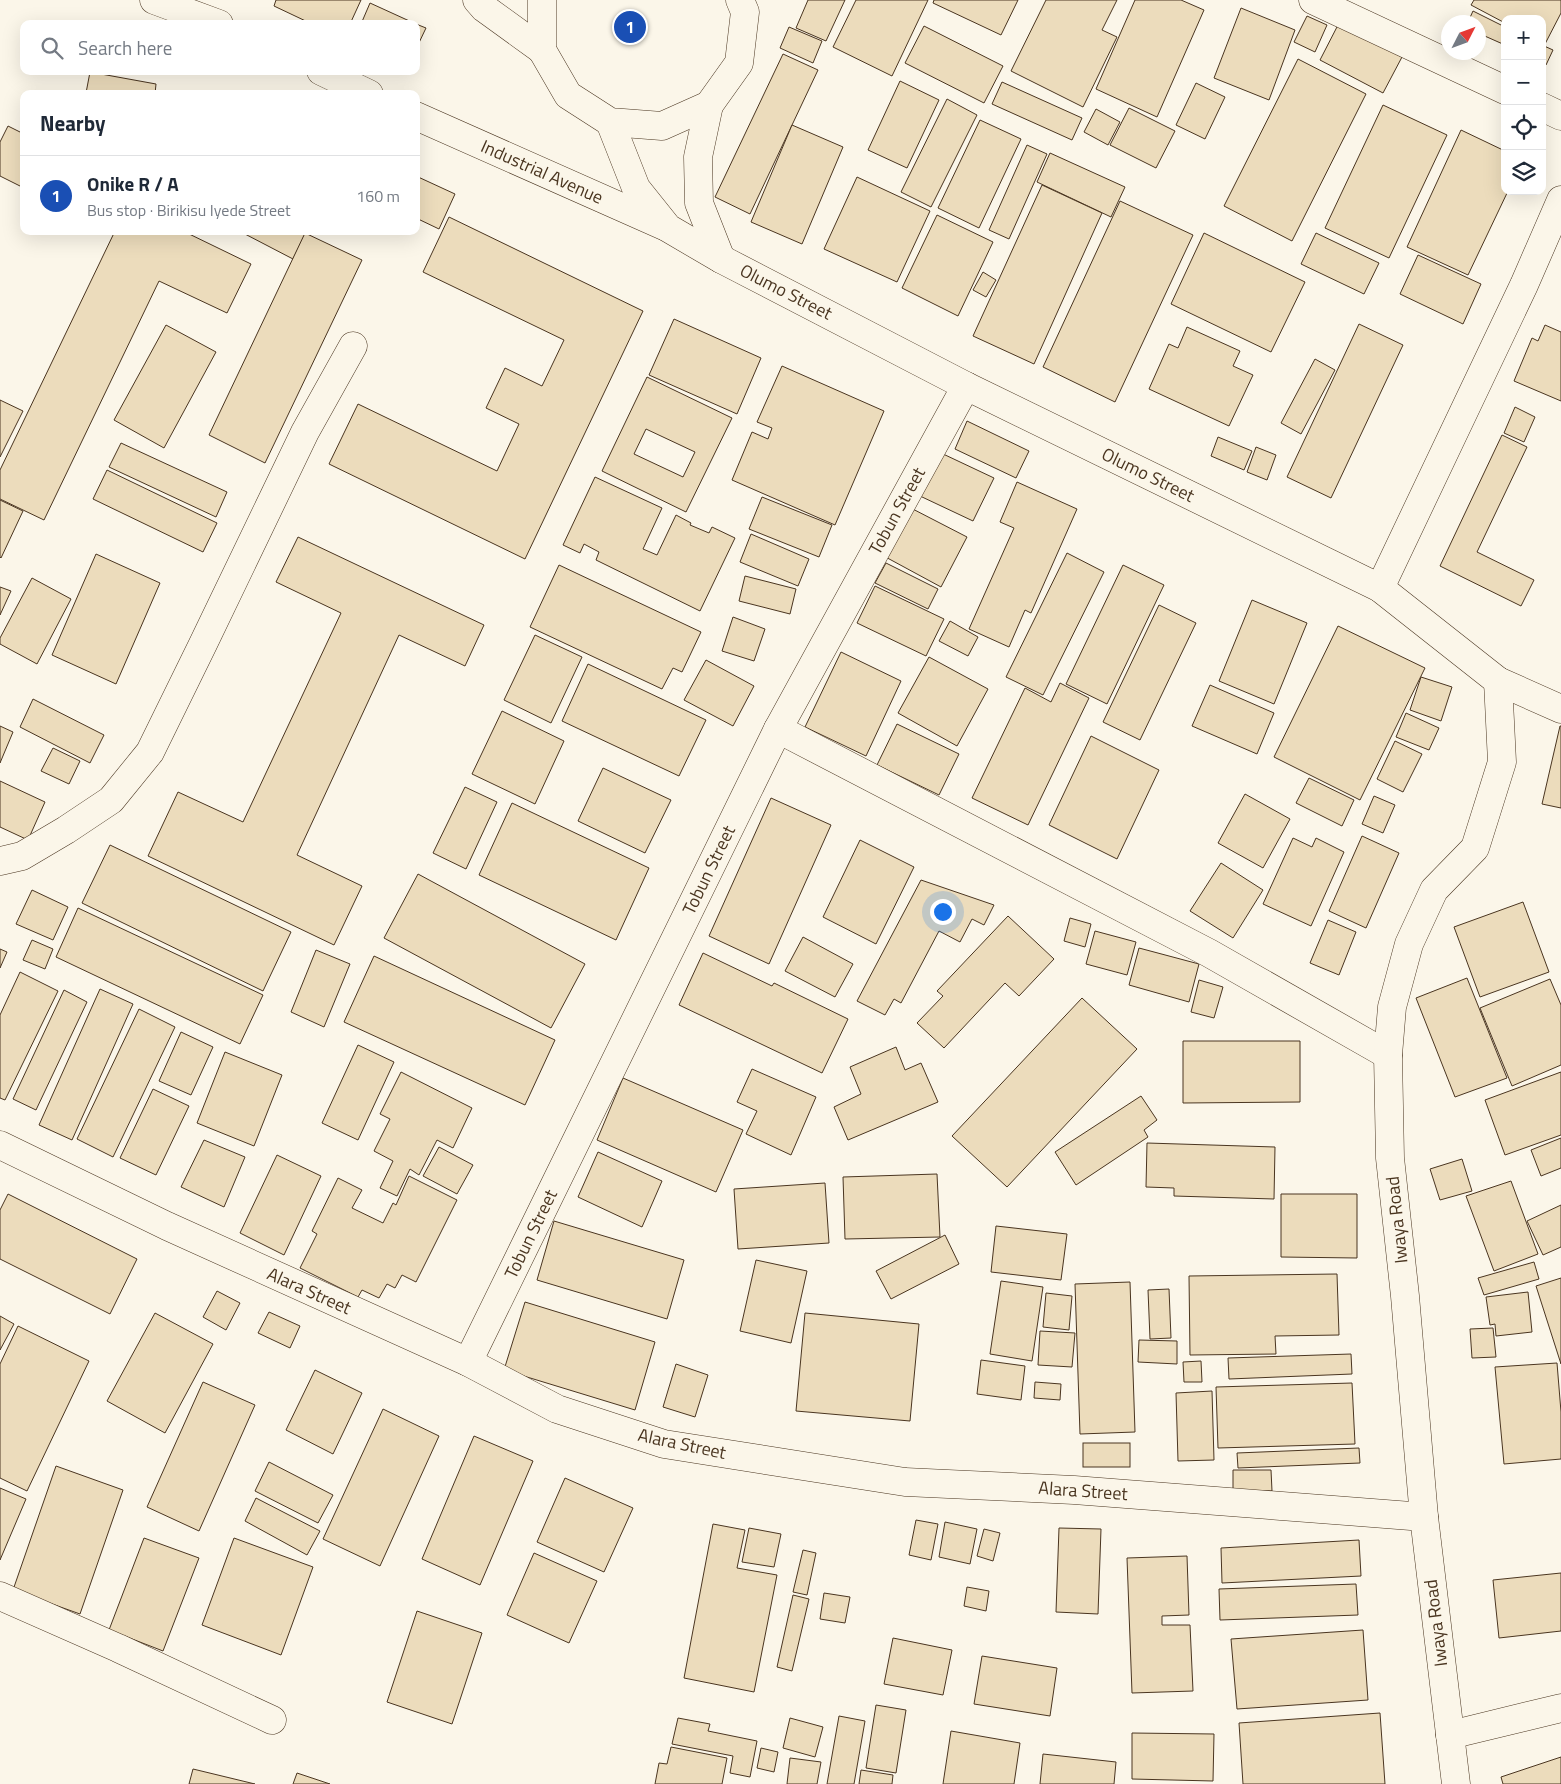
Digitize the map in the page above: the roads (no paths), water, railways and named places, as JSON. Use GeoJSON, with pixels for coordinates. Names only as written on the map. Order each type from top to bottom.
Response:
{"type":"FeatureCollection","features":[{"type":"Feature","properties":{"kind":"street"},"geometry":{"type":"LineString","coordinates":[[154,0],[208,20]]}},
{"type":"Feature","properties":{"kind":"street"},"geometry":{"type":"LineString","coordinates":[[477,0],[484,8],[542,50],[568,95],[610,122],[662,126],[709,104]]}},
{"type":"Feature","properties":{"kind":"street"},"geometry":{"type":"LineString","coordinates":[[542,0],[542,50]]}},
{"type":"Feature","properties":{"kind":"street"},"geometry":{"type":"LineString","coordinates":[[1313,0],[1501,88]]}},
{"type":"Feature","properties":{"kind":"street"},"geometry":{"type":"LineString","coordinates":[[721,259],[699,203],[698,156],[709,104],[739,63],[746,4]]}},
{"type":"Feature","properties":{"kind":"street"},"geometry":{"type":"LineString","coordinates":[[329,75],[361,90]]}},
{"type":"Feature","properties":{"kind":"street"},"geometry":{"type":"LineString","coordinates":[[1546,110],[1561,116]]}},
{"type":"Feature","properties":{"kind":"street","name":"Industrial Avenue"},"geometry":{"type":"LineString","coordinates":[[420,118],[668,228]]}},
{"type":"Feature","properties":{"kind":"street"},"geometry":{"type":"LineString","coordinates":[[610,122],[636,188],[668,228]]}},
{"type":"Feature","properties":{"kind":"street"},"geometry":{"type":"LineString","coordinates":[[1380,588],[1524,286],[1561,200]]}},
{"type":"Feature","properties":{"kind":"street","name":"Olumo Street"},"geometry":{"type":"LineString","coordinates":[[668,228],[721,259],[966,386],[1380,588],[1498,682],[1561,709]]}},
{"type":"Feature","properties":{"kind":"street"},"geometry":{"type":"LineString","coordinates":[[0,861],[22,856],[111,800],[150,752],[305,432],[353,346]]}},
{"type":"Feature","properties":{"kind":"street","name":"Tobun Street"},"geometry":{"type":"LineString","coordinates":[[468,1362],[778,729],[966,386]]}},
{"type":"Feature","properties":{"kind":"street","name":"Iwaya Road"},"geometry":{"type":"LineString","coordinates":[[1456,1784],[1424,1517],[1405,1296],[1390,1158],[1388,1054],[1392,1007],[1409,944],[1434,890],[1475,848],[1502,762],[1498,682]]}},
{"type":"Feature","properties":{"kind":"street"},"geometry":{"type":"LineString","coordinates":[[778,729],[1209,953],[1388,1054]]}},
{"type":"Feature","properties":{"kind":"street","name":"Alara Street"},"geometry":{"type":"LineString","coordinates":[[0,1145],[167,1226],[468,1362],[557,1409],[664,1444],[904,1482],[1074,1490],[1424,1517]]}},
{"type":"Feature","properties":{"kind":"street"},"geometry":{"type":"LineString","coordinates":[[0,1596],[118,1648],[272,1720]]}},
{"type":"Feature","properties":{"kind":"street"},"geometry":{"type":"LineString","coordinates":[[1450,1735],[1561,1708]]}},
{"type":"Feature","properties":{"kind":"place","name":"Onike R / A"},"geometry":{"type":"Point","coordinates":[630,27]}}]}
